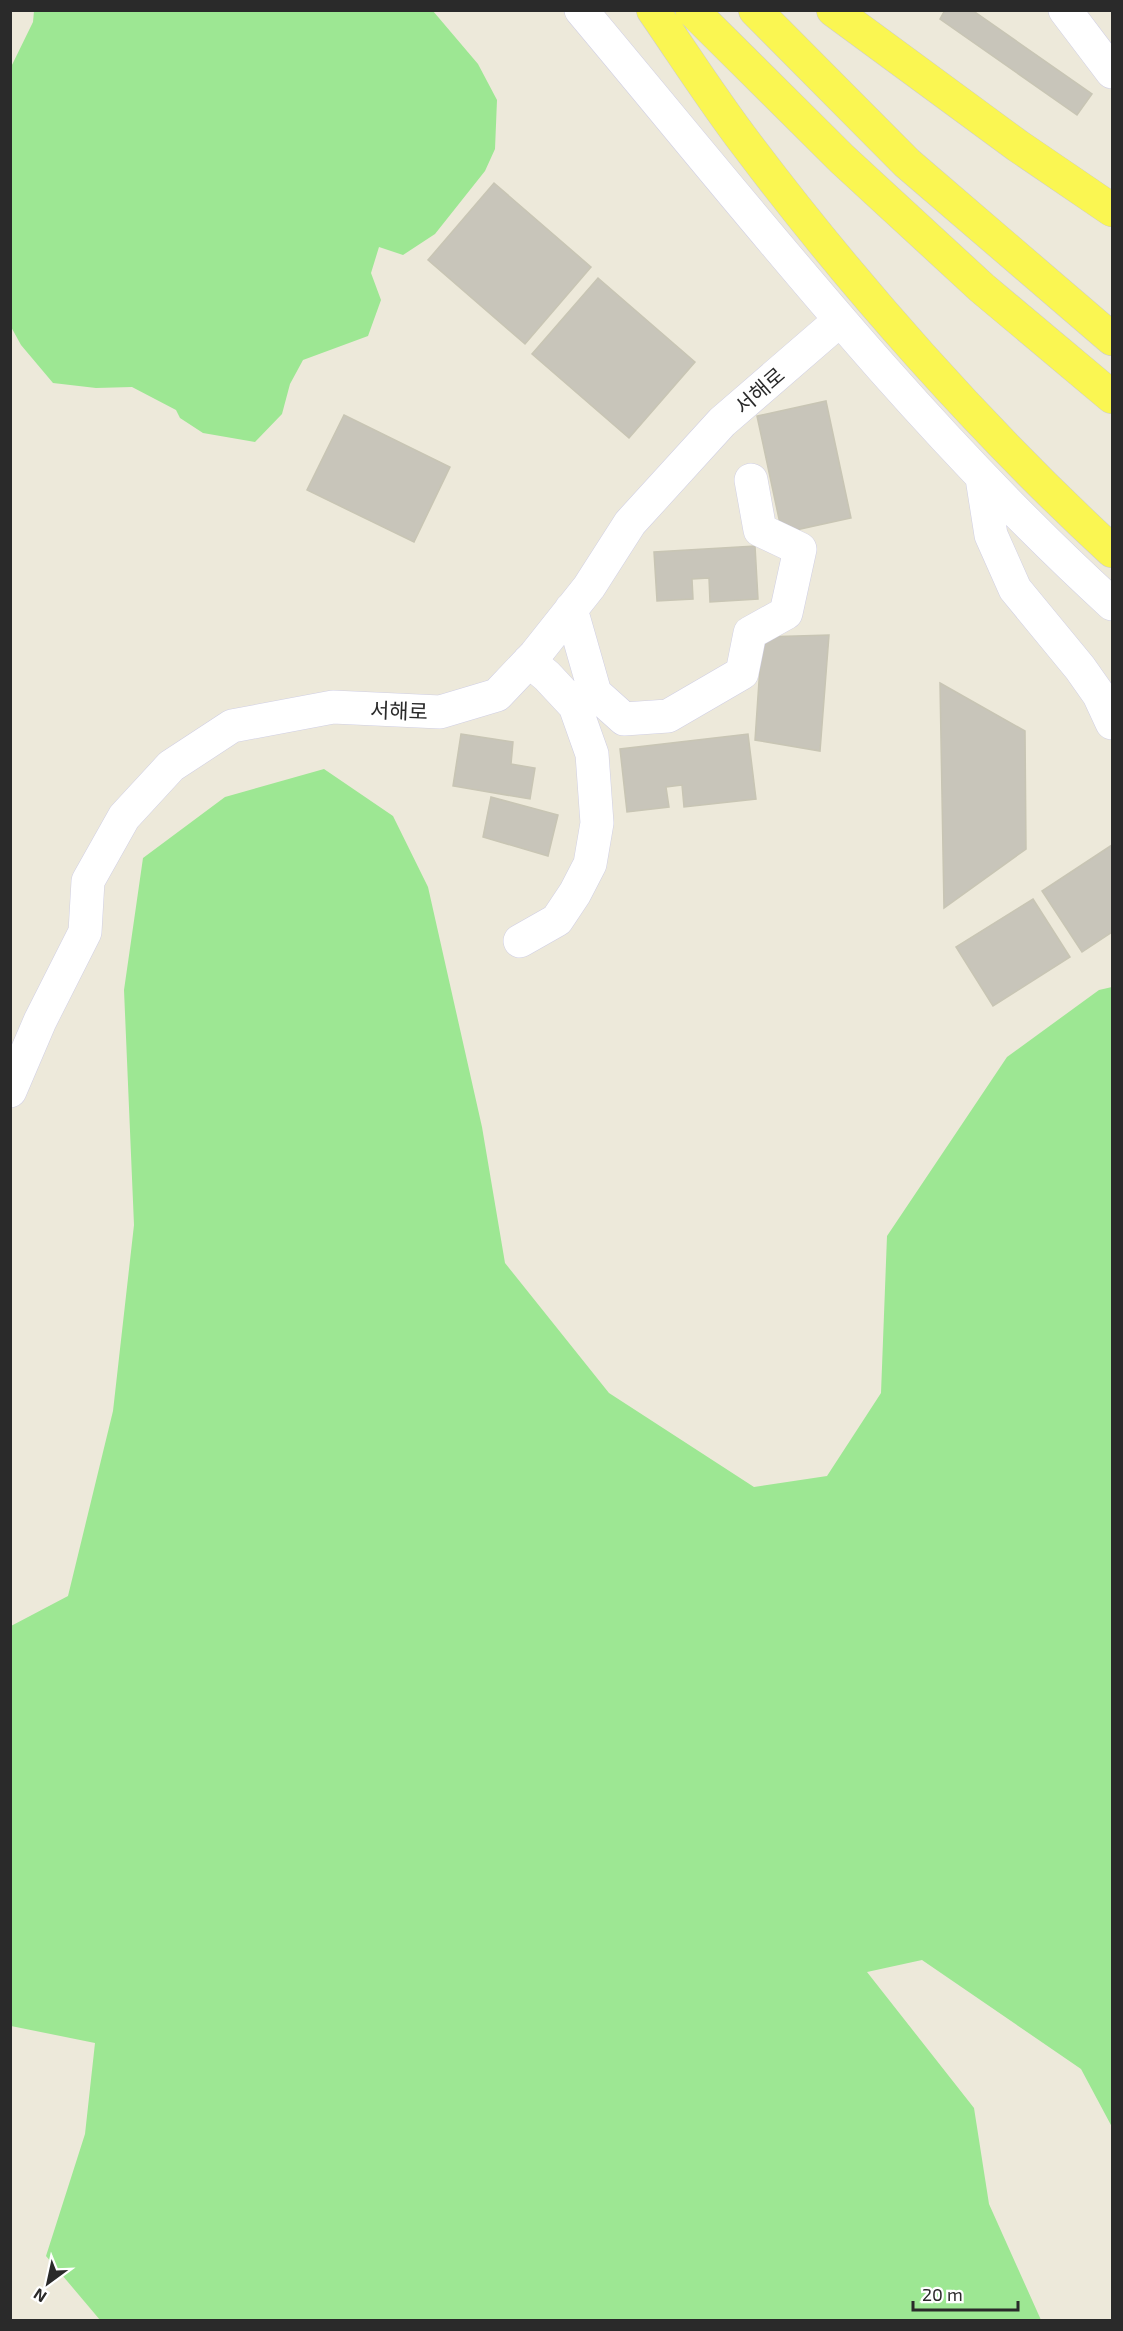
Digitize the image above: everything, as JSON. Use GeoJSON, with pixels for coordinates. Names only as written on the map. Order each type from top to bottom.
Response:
{"type":"FeatureCollection","features":[{"type":"Feature","properties":{"kind":"main road"},"geometry":{"type":"LineString","coordinates":[[653,10],[746,144],[833,254],[942,377],[1068,510],[1113,551]]}},
{"type":"Feature","properties":{"kind":"main road"},"geometry":{"type":"LineString","coordinates":[[692,10],[842,159],[982,288],[1113,397]]}},
{"type":"Feature","properties":{"kind":"main road"},"geometry":{"type":"LineString","coordinates":[[755,10],[907,163],[1113,339]]}},
{"type":"Feature","properties":{"kind":"main road"},"geometry":{"type":"LineString","coordinates":[[833,10],[1018,146],[1113,210]]}},
{"type":"Feature","properties":{"kind":"street"},"geometry":{"type":"LineString","coordinates":[[581,10],[840,320],[982,478],[1042,540],[1113,604]]}},
{"type":"Feature","properties":{"kind":"street"},"geometry":{"type":"LineString","coordinates":[[1065,10],[1113,72]]}},
{"type":"Feature","properties":{"kind":"street","name":"서해로"},"geometry":{"type":"LineString","coordinates":[[10,1090],[40,1022],[85,932],[88,881],[124,817],[171,766],[232,726],[333,707],[440,712],[496,695],[529,661],[589,587],[630,523],[722,422],[840,320]]}},
{"type":"Feature","properties":{"kind":"street"},"geometry":{"type":"LineString","coordinates":[[982,478],[991,535],[1015,589],[1080,668],[1099,695],[1113,723]]}},
{"type":"Feature","properties":{"kind":"street"},"geometry":{"type":"LineString","coordinates":[[571,609],[595,693],[624,719],[668,716],[742,673],[750,633],[786,613],[800,549],[760,530],[751,480]]}},
{"type":"Feature","properties":{"kind":"street"},"geometry":{"type":"LineString","coordinates":[[520,941],[557,920],[569,902],[590,864],[597,823],[592,754],[575,706],[547,676],[529,661]]}},
{"type":"Feature","properties":{"kind":"green space"},"geometry":{"type":"Polygon","coordinates":[[[34,11],[433,11],[478,64],[497,100],[495,149],[485,171],[435,234],[403,255],[379,247],[371,273],[381,300],[368,336],[303,360],[290,384],[282,414],[255,442],[203,433],[180,418],[176,410],[132,387],[96,388],[53,383],[21,345],[10,325],[11,67],[33,22],[34,11]]]}},
{"type":"Feature","properties":{"kind":"green space"},"geometry":{"type":"Polygon","coordinates":[[[324,769],[393,816],[428,887],[482,1127],[505,1263],[609,1393],[754,1487],[827,1476],[881,1393],[887,1236],[1007,1057],[1099,990],[1112,987],[1112,2127],[1081,2069],[922,1960],[867,1972],[974,2108],[989,2204],[1041,2320],[100,2320],[46,2256],[85,2134],[95,2043],[11,2026],[11,1626],[68,1596],[113,1411],[134,1225],[124,990],[143,858],[225,797],[324,769]]]}},
{"type":"Feature","properties":{"kind":"building"},"geometry":{"type":"Polygon","coordinates":[[[945,10],[972,10],[1092,94],[1077,115],[940,19],[945,10]]]}},
{"type":"Feature","properties":{"kind":"building"},"geometry":{"type":"Polygon","coordinates":[[[494,183],[591,267],[525,344],[428,260],[494,183]]]}},
{"type":"Feature","properties":{"kind":"building"},"geometry":{"type":"Polygon","coordinates":[[[598,278],[695,362],[629,438],[532,354],[598,278]]]}},
{"type":"Feature","properties":{"kind":"building"},"geometry":{"type":"Polygon","coordinates":[[[826,401],[851,518],[782,533],[757,416],[826,401]]]}},
{"type":"Feature","properties":{"kind":"building"},"geometry":{"type":"Polygon","coordinates":[[[344,415],[450,467],[414,542],[307,490],[344,415]]]}},
{"type":"Feature","properties":{"kind":"building"},"geometry":{"type":"Polygon","coordinates":[[[755,546],[758,599],[710,602],[709,578],[692,579],[693,599],[657,601],[654,552],[755,546]]]}},
{"type":"Feature","properties":{"kind":"building"},"geometry":{"type":"Polygon","coordinates":[[[829,635],[820,751],[755,740],[762,637],[829,635]]]}},
{"type":"Feature","properties":{"kind":"building"},"geometry":{"type":"Polygon","coordinates":[[[940,683],[1025,731],[1026,849],[944,908],[940,683]]]}},
{"type":"Feature","properties":{"kind":"building"},"geometry":{"type":"Polygon","coordinates":[[[461,734],[513,742],[511,764],[535,768],[530,799],[453,786],[461,734]]]}},
{"type":"Feature","properties":{"kind":"building"},"geometry":{"type":"Polygon","coordinates":[[[748,734],[756,799],[684,807],[682,785],[666,787],[669,807],[627,812],[620,749],[748,734]]]}},
{"type":"Feature","properties":{"kind":"building"},"geometry":{"type":"Polygon","coordinates":[[[491,797],[558,815],[548,856],[483,837],[491,797]]]}},
{"type":"Feature","properties":{"kind":"building"},"geometry":{"type":"Polygon","coordinates":[[[1112,845],[1112,932],[1082,952],[1042,891],[1112,845]]]}},
{"type":"Feature","properties":{"kind":"building"},"geometry":{"type":"Polygon","coordinates":[[[1033,899],[1070,957],[993,1006],[956,947],[1033,899]]]}}]}
